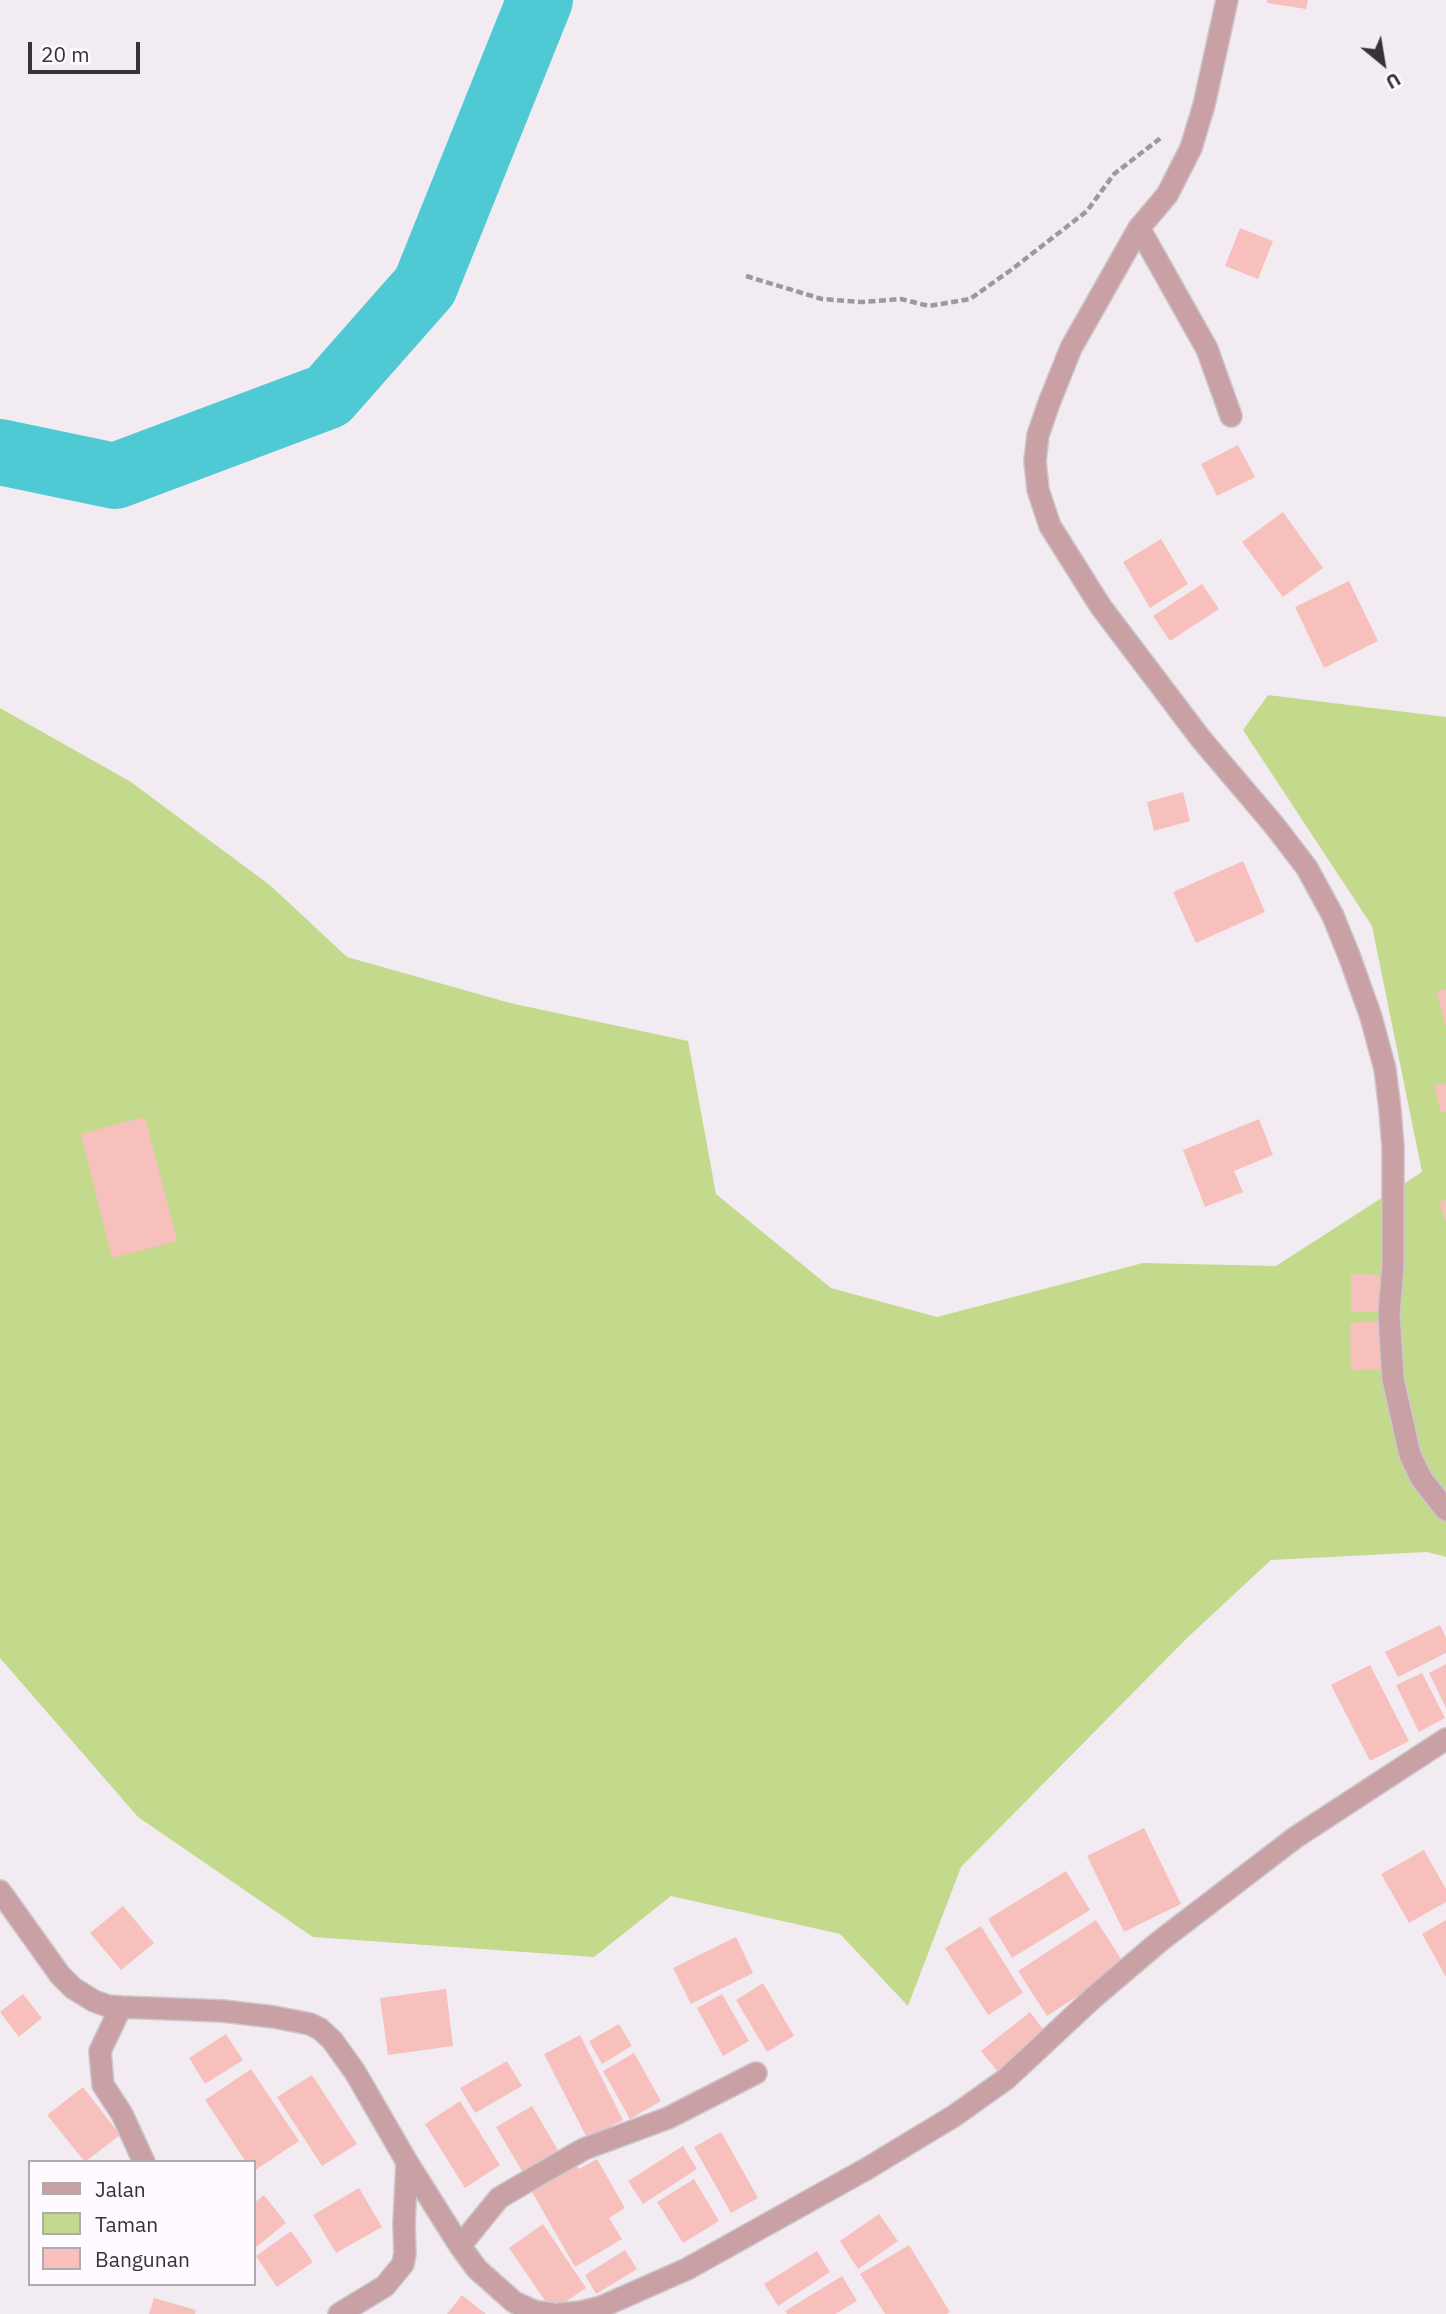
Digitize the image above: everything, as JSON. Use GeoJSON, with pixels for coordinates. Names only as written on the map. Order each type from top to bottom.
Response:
{"type":"FeatureCollection","features":[{"type":"Feature","properties":{"kind":"street"},"geometry":{"type":"LineString","coordinates":[[1227,0],[1204,105],[1191,148],[1167,195],[1139,228],[1071,348],[1049,404],[1038,435],[1035,461],[1038,491],[1050,526],[1101,607],[1194,730],[1274,824],[1307,868],[1333,916],[1350,958],[1371,1017],[1385,1069],[1390,1110],[1393,1147],[1393,1265],[1390,1314],[1393,1379],[1410,1455],[1421,1478],[1446,1510]]}},
{"type":"Feature","properties":{"kind":"street"},"geometry":{"type":"LineString","coordinates":[[1139,228],[1207,349],[1231,416]]}},
{"type":"Feature","properties":{"kind":"street"},"geometry":{"type":"LineString","coordinates":[[559,2314],[581,2312],[601,2306],[698,2263],[868,2168],[954,2116],[1006,2079],[1094,1997],[1160,1941],[1296,1837],[1446,1739]]}},
{"type":"Feature","properties":{"kind":"street"},"geometry":{"type":"LineString","coordinates":[[0,1891],[40,1949],[73,1988],[94,2001],[108,2006],[223,2011],[284,2019],[310,2024],[320,2029],[332,2040],[355,2072],[407,2162],[477,2269],[514,2302],[534,2311],[553,2314]]}},
{"type":"Feature","properties":{"kind":"street"},"geometry":{"type":"LineString","coordinates":[[121,2007],[100,2051],[103,2085],[122,2114],[143,2160]]}},
{"type":"Feature","properties":{"kind":"street"},"geometry":{"type":"LineString","coordinates":[[460,2246],[499,2199],[533,2178],[584,2149],[668,2118],[756,2074]]}},
{"type":"Feature","properties":{"kind":"street"},"geometry":{"type":"LineString","coordinates":[[339,2314],[384,2286],[403,2264],[407,2162]]}},
{"type":"Feature","properties":{"kind":"street"},"geometry":{"type":"LineString","coordinates":[[627,2314],[637,2292]]}},
{"type":"Feature","properties":{"kind":"path"},"geometry":{"type":"LineString","coordinates":[[746,276],[822,299],[861,302],[901,299],[929,306],[970,299],[1087,211],[1114,174],[1204,105]]}},
{"type":"Feature","properties":{"kind":"green space"},"geometry":{"type":"Polygon","coordinates":[[[1268,695],[1446,717],[1446,1557],[1427,1552],[1271,1560],[1187,1638],[961,1867],[908,2006],[840,1934],[671,1896],[594,1957],[313,1937],[138,1817],[0,1658],[0,708],[131,782],[271,886],[347,957],[510,1003],[688,1041],[716,1194],[831,1288],[937,1317],[1143,1263],[1276,1266],[1422,1172],[1372,926],[1243,730],[1268,695]]]}},
{"type":"Feature","properties":{"kind":"building"},"geometry":{"type":"Polygon","coordinates":[[[1267,0],[1308,0],[1306,9],[1267,3],[1267,0]]]}},
{"type":"Feature","properties":{"kind":"building"},"geometry":{"type":"Polygon","coordinates":[[[1240,228],[1273,241],[1258,279],[1225,266],[1240,228]]]}},
{"type":"Feature","properties":{"kind":"building"},"geometry":{"type":"Polygon","coordinates":[[[1238,445],[1255,477],[1217,496],[1201,464],[1238,445]]]}},
{"type":"Feature","properties":{"kind":"building"},"geometry":{"type":"Polygon","coordinates":[[[1283,512],[1323,568],[1283,597],[1242,542],[1283,512]]]}},
{"type":"Feature","properties":{"kind":"building"},"geometry":{"type":"Polygon","coordinates":[[[1161,539],[1188,584],[1150,608],[1123,562],[1161,539]]]}},
{"type":"Feature","properties":{"kind":"building"},"geometry":{"type":"Polygon","coordinates":[[[1349,581],[1378,641],[1324,668],[1295,607],[1349,581]]]}},
{"type":"Feature","properties":{"kind":"building"},"geometry":{"type":"Polygon","coordinates":[[[1202,584],[1219,609],[1170,641],[1153,616],[1202,584]]]}},
{"type":"Feature","properties":{"kind":"building"},"geometry":{"type":"Polygon","coordinates":[[[1183,792],[1190,821],[1154,831],[1147,802],[1183,792]]]}},
{"type":"Feature","properties":{"kind":"building"},"geometry":{"type":"Polygon","coordinates":[[[1243,861],[1265,912],[1196,943],[1173,892],[1243,861]]]}},
{"type":"Feature","properties":{"kind":"building"},"geometry":{"type":"Polygon","coordinates":[[[1446,989],[1446,1025],[1445,1025],[1437,992],[1446,989]]]}},
{"type":"Feature","properties":{"kind":"building"},"geometry":{"type":"Polygon","coordinates":[[[1446,1083],[1446,1112],[1441,1113],[1434,1086],[1446,1083]]]}},
{"type":"Feature","properties":{"kind":"building"},"geometry":{"type":"Polygon","coordinates":[[[145,1117],[177,1241],[112,1258],[81,1134],[145,1117]]]}},
{"type":"Feature","properties":{"kind":"building"},"geometry":{"type":"Polygon","coordinates":[[[1259,1119],[1273,1155],[1234,1171],[1243,1192],[1205,1207],[1183,1150],[1259,1119]]]}},
{"type":"Feature","properties":{"kind":"building"},"geometry":{"type":"Polygon","coordinates":[[[1446,1200],[1446,1222],[1439,1202],[1446,1200]]]}},
{"type":"Feature","properties":{"kind":"building"},"geometry":{"type":"Polygon","coordinates":[[[1351,1274],[1384,1275],[1384,1312],[1351,1312],[1351,1274]]]}},
{"type":"Feature","properties":{"kind":"building"},"geometry":{"type":"Polygon","coordinates":[[[1384,1321],[1386,1369],[1351,1370],[1350,1323],[1384,1321]]]}},
{"type":"Feature","properties":{"kind":"building"},"geometry":{"type":"Polygon","coordinates":[[[1440,1625],[1446,1638],[1446,1653],[1398,1677],[1385,1652],[1440,1625]]]}},
{"type":"Feature","properties":{"kind":"building"},"geometry":{"type":"Polygon","coordinates":[[[1446,1664],[1446,1708],[1429,1673],[1446,1664]]]}},
{"type":"Feature","properties":{"kind":"building"},"geometry":{"type":"Polygon","coordinates":[[[1370,1665],[1409,1741],[1370,1761],[1331,1685],[1370,1665]]]}},
{"type":"Feature","properties":{"kind":"building"},"geometry":{"type":"Polygon","coordinates":[[[1422,1673],[1445,1718],[1419,1732],[1396,1685],[1422,1673]]]}},
{"type":"Feature","properties":{"kind":"building"},"geometry":{"type":"Polygon","coordinates":[[[1144,1828],[1181,1904],[1124,1932],[1087,1856],[1144,1828]]]}},
{"type":"Feature","properties":{"kind":"building"},"geometry":{"type":"Polygon","coordinates":[[[1424,1850],[1446,1889],[1446,1902],[1409,1923],[1381,1874],[1424,1850]]]}},
{"type":"Feature","properties":{"kind":"building"},"geometry":{"type":"Polygon","coordinates":[[[1066,1871],[1090,1910],[1012,1958],[988,1919],[1066,1871]]]}},
{"type":"Feature","properties":{"kind":"building"},"geometry":{"type":"Polygon","coordinates":[[[123,1906],[154,1943],[121,1970],[90,1933],[123,1906]]]}},
{"type":"Feature","properties":{"kind":"building"},"geometry":{"type":"Polygon","coordinates":[[[1096,1920],[1125,1965],[1047,2016],[1018,1971],[1096,1920]]]}},
{"type":"Feature","properties":{"kind":"building"},"geometry":{"type":"Polygon","coordinates":[[[1446,1920],[1446,1977],[1422,1934],[1446,1920]]]}},
{"type":"Feature","properties":{"kind":"building"},"geometry":{"type":"Polygon","coordinates":[[[981,1926],[1023,1993],[988,2015],[945,1948],[981,1926]]]}},
{"type":"Feature","properties":{"kind":"building"},"geometry":{"type":"Polygon","coordinates":[[[736,1937],[753,1973],[691,2004],[673,1968],[736,1937]]]}},
{"type":"Feature","properties":{"kind":"building"},"geometry":{"type":"Polygon","coordinates":[[[763,1983],[794,2036],[767,2052],[736,2000],[763,1983]]]}},
{"type":"Feature","properties":{"kind":"building"},"geometry":{"type":"Polygon","coordinates":[[[446,1989],[453,2046],[388,2055],[380,1998],[446,1989]]]}},
{"type":"Feature","properties":{"kind":"building"},"geometry":{"type":"Polygon","coordinates":[[[23,1994],[42,2018],[19,2037],[0,2012],[23,1994]]]}},
{"type":"Feature","properties":{"kind":"building"},"geometry":{"type":"Polygon","coordinates":[[[722,1994],[749,2041],[723,2056],[697,2008],[722,1994]]]}},
{"type":"Feature","properties":{"kind":"building"},"geometry":{"type":"Polygon","coordinates":[[[1030,2012],[1047,2034],[998,2072],[981,2051],[1030,2012]]]}},
{"type":"Feature","properties":{"kind":"building"},"geometry":{"type":"Polygon","coordinates":[[[619,2024],[632,2046],[602,2064],[589,2041],[619,2024]]]}},
{"type":"Feature","properties":{"kind":"building"},"geometry":{"type":"Polygon","coordinates":[[[226,2034],[243,2060],[205,2084],[189,2058],[226,2034]]]}},
{"type":"Feature","properties":{"kind":"building"},"geometry":{"type":"Polygon","coordinates":[[[580,2035],[623,2120],[587,2138],[544,2054],[580,2035]]]}},
{"type":"Feature","properties":{"kind":"building"},"geometry":{"type":"Polygon","coordinates":[[[634,2053],[661,2101],[630,2119],[603,2071],[634,2053]]]}},
{"type":"Feature","properties":{"kind":"building"},"geometry":{"type":"Polygon","coordinates":[[[507,2061],[522,2086],[475,2113],[460,2088],[507,2061]]]}},
{"type":"Feature","properties":{"kind":"building"},"geometry":{"type":"Polygon","coordinates":[[[251,2069],[299,2141],[256,2170],[256,2160],[245,2160],[205,2100],[251,2069]]]}},
{"type":"Feature","properties":{"kind":"building"},"geometry":{"type":"Polygon","coordinates":[[[312,2075],[357,2144],[322,2166],[277,2097],[312,2075]]]}},
{"type":"Feature","properties":{"kind":"building"},"geometry":{"type":"Polygon","coordinates":[[[83,2087],[120,2135],[88,2160],[83,2160],[47,2115],[83,2087]]]}},
{"type":"Feature","properties":{"kind":"building"},"geometry":{"type":"Polygon","coordinates":[[[460,2101],[500,2165],[465,2188],[425,2124],[460,2101]]]}},
{"type":"Feature","properties":{"kind":"building"},"geometry":{"type":"Polygon","coordinates":[[[532,2106],[562,2157],[526,2178],[496,2127],[532,2106]]]}},
{"type":"Feature","properties":{"kind":"building"},"geometry":{"type":"Polygon","coordinates":[[[721,2132],[758,2198],[731,2213],[694,2147],[721,2132]]]}},
{"type":"Feature","properties":{"kind":"building"},"geometry":{"type":"Polygon","coordinates":[[[683,2146],[697,2169],[643,2204],[628,2181],[683,2146]]]}},
{"type":"Feature","properties":{"kind":"building"},"geometry":{"type":"Polygon","coordinates":[[[573,2159],[579,2169],[597,2159],[625,2208],[609,2218],[622,2239],[575,2267],[528,2185],[573,2159]]]}},
{"type":"Feature","properties":{"kind":"building"},"geometry":{"type":"Polygon","coordinates":[[[694,2179],[719,2221],[683,2243],[657,2202],[694,2179]]]}},
{"type":"Feature","properties":{"kind":"building"},"geometry":{"type":"Polygon","coordinates":[[[359,2188],[382,2227],[336,2253],[313,2215],[359,2188]]]}},
{"type":"Feature","properties":{"kind":"building"},"geometry":{"type":"Polygon","coordinates":[[[264,2195],[286,2223],[256,2247],[256,2201],[264,2195]]]}},
{"type":"Feature","properties":{"kind":"building"},"geometry":{"type":"Polygon","coordinates":[[[879,2214],[898,2241],[858,2269],[840,2241],[879,2214]]]}},
{"type":"Feature","properties":{"kind":"building"},"geometry":{"type":"Polygon","coordinates":[[[543,2224],[586,2288],[552,2311],[509,2248],[543,2224]]]}},
{"type":"Feature","properties":{"kind":"building"},"geometry":{"type":"Polygon","coordinates":[[[291,2231],[313,2262],[277,2287],[256,2256],[291,2231]]]}},
{"type":"Feature","properties":{"kind":"building"},"geometry":{"type":"Polygon","coordinates":[[[909,2245],[950,2312],[885,2314],[860,2274],[909,2245]]]}},
{"type":"Feature","properties":{"kind":"building"},"geometry":{"type":"Polygon","coordinates":[[[625,2250],[637,2269],[596,2294],[585,2275],[625,2250]]]}},
{"type":"Feature","properties":{"kind":"building"},"geometry":{"type":"Polygon","coordinates":[[[817,2251],[830,2272],[778,2306],[764,2284],[817,2251]]]}},
{"type":"Feature","properties":{"kind":"building"},"geometry":{"type":"Polygon","coordinates":[[[842,2276],[857,2301],[835,2314],[787,2314],[785,2311],[842,2276]]]}},
{"type":"Feature","properties":{"kind":"building"},"geometry":{"type":"Polygon","coordinates":[[[462,2295],[486,2314],[447,2314],[462,2295]]]}},
{"type":"Feature","properties":{"kind":"building"},"geometry":{"type":"Polygon","coordinates":[[[154,2298],[196,2310],[195,2314],[149,2314],[154,2298]]]}},
{"type":"Feature","properties":{"kind":"waterway"},"geometry":{"type":"LineString","coordinates":[[0,452],[115,476],[328,396],[425,286],[540,0]]}}]}
